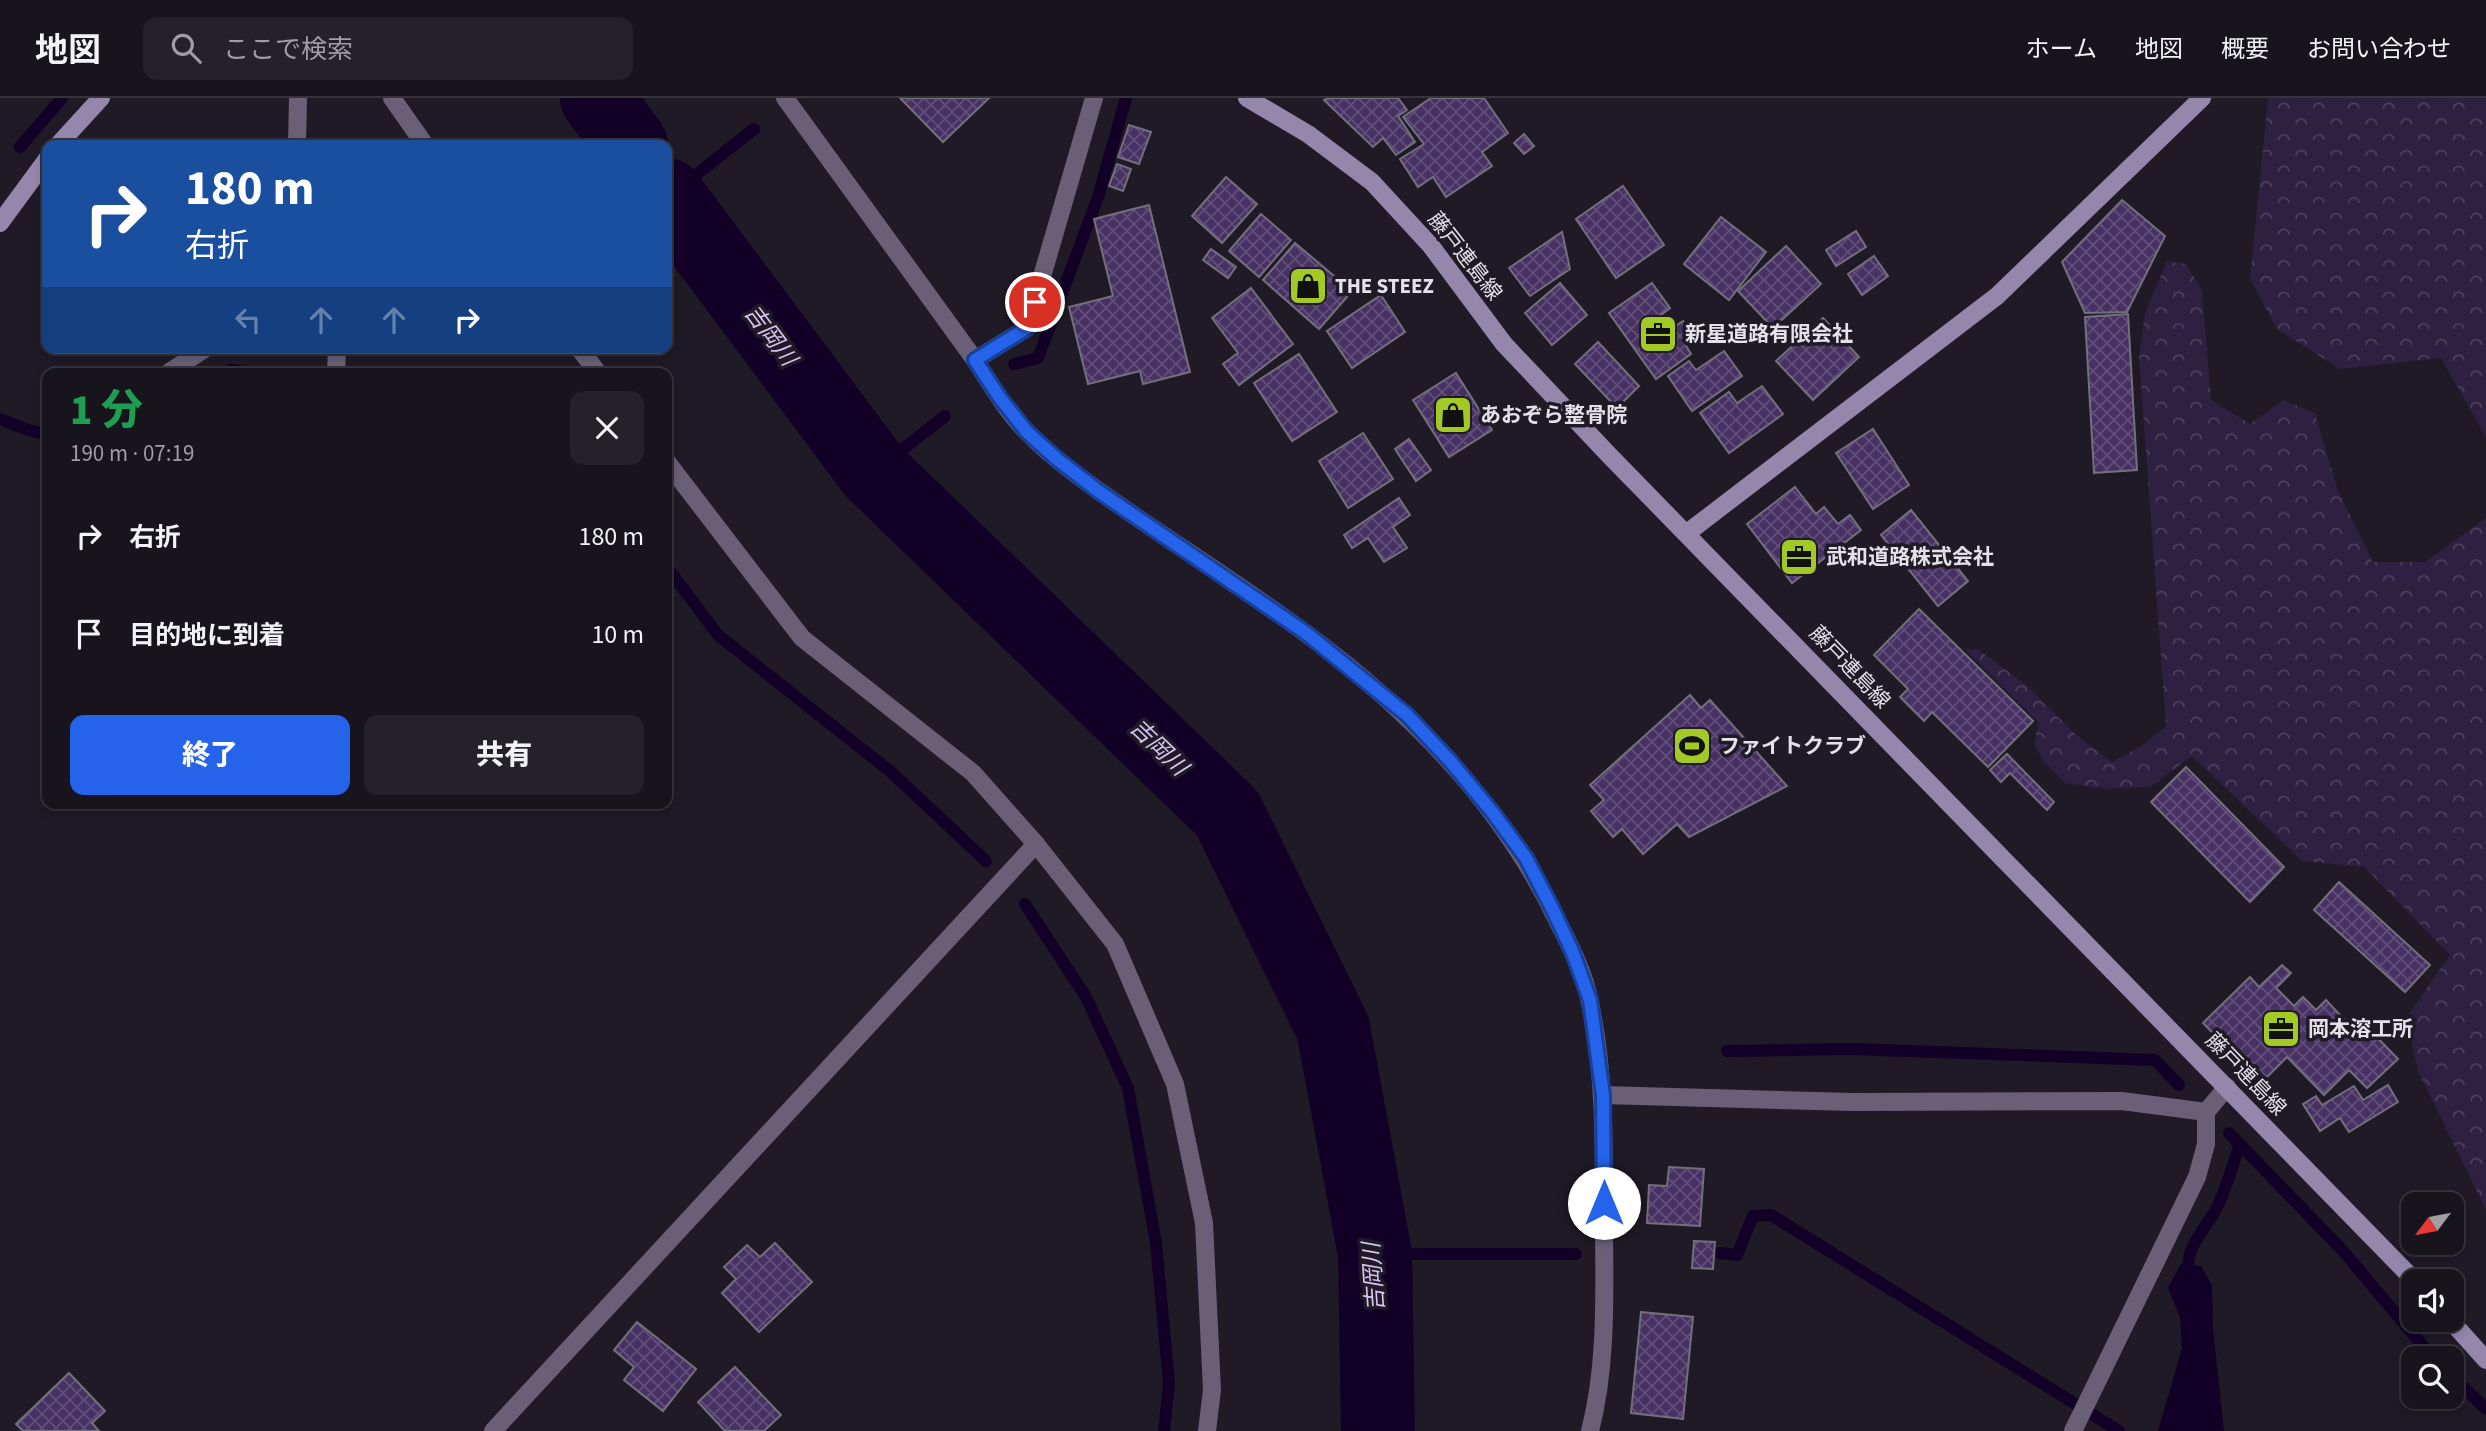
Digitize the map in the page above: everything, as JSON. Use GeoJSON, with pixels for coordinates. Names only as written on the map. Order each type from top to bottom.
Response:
{"type":"FeatureCollection","features":[{"type":"Feature","properties":{"kind":"main road"},"geometry":{"type":"LineString","coordinates":[[63,140],[101,98]]}},
{"type":"Feature","properties":{"kind":"main road","name":"藤戸連島線"},"geometry":{"type":"LineString","coordinates":[[1247,98],[1308,134],[1372,182],[1430,246],[1504,344],[2403,1269]]}},
{"type":"Feature","properties":{"kind":"main road"},"geometry":{"type":"LineString","coordinates":[[1687,533],[1997,296],[2202,98]]}},
{"type":"Feature","properties":{"kind":"main road"},"geometry":{"type":"LineString","coordinates":[[0,221],[42,166]]}},
{"type":"Feature","properties":{"kind":"main road"},"geometry":{"type":"LineString","coordinates":[[2461,1332],[2486,1360]]}},
{"type":"Feature","properties":{"kind":"street"},"geometry":{"type":"LineString","coordinates":[[297,140],[298,98]]}},
{"type":"Feature","properties":{"kind":"street"},"geometry":{"type":"LineString","coordinates":[[392,98],[421,140]]}},
{"type":"Feature","properties":{"kind":"street"},"geometry":{"type":"LineString","coordinates":[[785,98],[1027,432],[1101,493],[1306,633],[1407,715],[1451,762],[1526,858],[1573,953],[1590,1000],[1603,1095],[1605,1311],[1599,1394],[1590,1431]]}},
{"type":"Feature","properties":{"kind":"street"},"geometry":{"type":"LineString","coordinates":[[975,360],[1027,328],[1094,98]]}},
{"type":"Feature","properties":{"kind":"street"},"geometry":{"type":"LineString","coordinates":[[176,368],[197,354]]}},
{"type":"Feature","properties":{"kind":"street"},"geometry":{"type":"LineString","coordinates":[[584,354],[594,368]]}},
{"type":"Feature","properties":{"kind":"street"},"geometry":{"type":"LineString","coordinates":[[672,469],[802,638],[973,773],[1036,844],[1115,944],[1175,1084],[1203,1223],[1212,1390],[1207,1431]]}},
{"type":"Feature","properties":{"kind":"street"},"geometry":{"type":"LineString","coordinates":[[493,1431],[1036,844]]}},
{"type":"Feature","properties":{"kind":"street"},"geometry":{"type":"LineString","coordinates":[[2074,1428],[2197,1177],[2206,1144],[2206,1112],[2227,1087]]}},
{"type":"Feature","properties":{"kind":"street"},"geometry":{"type":"LineString","coordinates":[[1603,1095],[1853,1102],[2122,1101],[2206,1112]]}},
{"type":"Feature","properties":{"kind":"green space"},"geometry":{"type":"Polygon","coordinates":[[[2268,98],[2486,98],[2486,437],[2441,358],[2340,369],[2277,329],[2250,279],[2268,98]]]}},
{"type":"Feature","properties":{"kind":"green space"},"geometry":{"type":"Polygon","coordinates":[[[2167,261],[2186,264],[2202,290],[2211,400],[2250,424],[2283,400],[2315,413],[2338,491],[2373,562],[2425,562],[2486,518],[2486,1210],[2418,1071],[2406,1018],[2450,955],[2364,867],[2302,861],[2192,756],[2150,787],[2105,789],[2065,783],[2044,762],[2034,744],[2039,723],[1965,649],[1979,650],[2026,685],[2076,735],[2112,762],[2143,745],[2166,726],[2139,357],[2145,313],[2167,261]]]}},
{"type":"Feature","properties":{"kind":"shaded area"},"geometry":{"type":"Polygon","coordinates":[[[2181,1264],[2201,1266],[2212,1285],[2213,1328],[2224,1431],[2158,1431],[2182,1348],[2180,1317],[2168,1288],[2181,1264]]]}},
{"type":"Feature","properties":{"kind":"building"},"geometry":{"type":"Polygon","coordinates":[[[900,98],[989,98],[943,142],[900,98]]]}},
{"type":"Feature","properties":{"kind":"building"},"geometry":{"type":"Polygon","coordinates":[[[1398,98],[1407,110],[1398,116],[1415,142],[1396,155],[1383,138],[1373,147],[1324,100],[1398,98]]]}},
{"type":"Feature","properties":{"kind":"building"},"geometry":{"type":"Polygon","coordinates":[[[1431,98],[1484,98],[1508,133],[1482,152],[1492,166],[1446,197],[1433,177],[1418,187],[1400,159],[1424,144],[1403,117],[1431,98]]]}},
{"type":"Feature","properties":{"kind":"building"},"geometry":{"type":"Polygon","coordinates":[[[1129,125],[1151,132],[1139,164],[1118,157],[1129,125]]]}},
{"type":"Feature","properties":{"kind":"building"},"geometry":{"type":"Polygon","coordinates":[[[1524,134],[1534,146],[1524,154],[1514,143],[1524,134]]]}},
{"type":"Feature","properties":{"kind":"building"},"geometry":{"type":"Polygon","coordinates":[[[1117,164],[1131,169],[1123,191],[1109,186],[1117,164]]]}},
{"type":"Feature","properties":{"kind":"building"},"geometry":{"type":"Polygon","coordinates":[[[1226,177],[1257,204],[1222,243],[1192,216],[1226,177]]]}},
{"type":"Feature","properties":{"kind":"building"},"geometry":{"type":"Polygon","coordinates":[[[1623,186],[1664,245],[1616,278],[1576,219],[1623,186]]]}},
{"type":"Feature","properties":{"kind":"building"},"geometry":{"type":"Polygon","coordinates":[[[2122,200],[2165,236],[2127,312],[2085,313],[2062,262],[2122,200]]]}},
{"type":"Feature","properties":{"kind":"building"},"geometry":{"type":"Polygon","coordinates":[[[1149,205],[1190,372],[1143,384],[1140,371],[1088,384],[1069,307],[1113,296],[1094,219],[1149,205]]]}},
{"type":"Feature","properties":{"kind":"building"},"geometry":{"type":"Polygon","coordinates":[[[1261,214],[1291,240],[1259,277],[1229,251],[1261,214]]]}},
{"type":"Feature","properties":{"kind":"building"},"geometry":{"type":"Polygon","coordinates":[[[1721,217],[1766,252],[1729,300],[1684,264],[1721,217]]]}},
{"type":"Feature","properties":{"kind":"building"},"geometry":{"type":"Polygon","coordinates":[[[1856,231],[1866,247],[1836,266],[1826,250],[1856,231]]]}},
{"type":"Feature","properties":{"kind":"building"},"geometry":{"type":"Polygon","coordinates":[[[1562,232],[1570,269],[1530,296],[1509,268],[1562,232]]]}},
{"type":"Feature","properties":{"kind":"building","name":"THE STEEZ"},"geometry":{"type":"Polygon","coordinates":[[[1295,243],[1352,291],[1319,329],[1263,280],[1295,243]]]}},
{"type":"Feature","properties":{"kind":"building"},"geometry":{"type":"Polygon","coordinates":[[[1786,246],[1821,284],[1773,328],[1738,291],[1786,246]]]}},
{"type":"Feature","properties":{"kind":"building"},"geometry":{"type":"Polygon","coordinates":[[[1211,249],[1236,267],[1228,278],[1203,260],[1211,249]]]}},
{"type":"Feature","properties":{"kind":"building"},"geometry":{"type":"Polygon","coordinates":[[[1874,256],[1888,276],[1862,295],[1848,274],[1874,256]]]}},
{"type":"Feature","properties":{"kind":"building"},"geometry":{"type":"Polygon","coordinates":[[[1560,283],[1587,315],[1552,345],[1525,313],[1560,283]]]}},
{"type":"Feature","properties":{"kind":"building","name":"新星道路有限会社"},"geometry":{"type":"Polygon","coordinates":[[[1652,283],[1670,308],[1661,315],[1671,329],[1683,321],[1696,339],[1686,346],[1691,354],[1656,379],[1609,313],[1652,283]]]}},
{"type":"Feature","properties":{"kind":"building"},"geometry":{"type":"Polygon","coordinates":[[[1251,288],[1293,344],[1239,385],[1223,364],[1238,353],[1212,318],[1251,288]]]}},
{"type":"Feature","properties":{"kind":"building"},"geometry":{"type":"Polygon","coordinates":[[[1381,295],[1405,332],[1352,368],[1327,331],[1381,295]]]}},
{"type":"Feature","properties":{"kind":"building"},"geometry":{"type":"Polygon","coordinates":[[[2128,314],[2137,470],[2094,473],[2085,317],[2128,314]]]}},
{"type":"Feature","properties":{"kind":"building"},"geometry":{"type":"Polygon","coordinates":[[[1823,318],[1859,357],[1813,400],[1776,361],[1823,318]]]}},
{"type":"Feature","properties":{"kind":"building"},"geometry":{"type":"Polygon","coordinates":[[[1598,342],[1639,386],[1617,408],[1575,364],[1598,342]]]}},
{"type":"Feature","properties":{"kind":"building"},"geometry":{"type":"Polygon","coordinates":[[[1724,351],[1742,376],[1692,411],[1668,376],[1689,361],[1696,370],[1724,351]]]}},
{"type":"Feature","properties":{"kind":"building"},"geometry":{"type":"Polygon","coordinates":[[[1299,354],[1337,412],[1292,441],[1254,383],[1299,354]]]}},
{"type":"Feature","properties":{"kind":"building","name":"あおぞら整骨院"},"geometry":{"type":"Polygon","coordinates":[[[1456,373],[1492,430],[1449,457],[1413,400],[1456,373]]]}},
{"type":"Feature","properties":{"kind":"building"},"geometry":{"type":"Polygon","coordinates":[[[1762,386],[1783,414],[1729,453],[1700,413],[1729,392],[1737,403],[1762,386]]]}},
{"type":"Feature","properties":{"kind":"building"},"geometry":{"type":"Polygon","coordinates":[[[1873,429],[1909,485],[1873,509],[1836,453],[1873,429]]]}},
{"type":"Feature","properties":{"kind":"building"},"geometry":{"type":"Polygon","coordinates":[[[1363,433],[1393,479],[1348,508],[1319,461],[1363,433]]]}},
{"type":"Feature","properties":{"kind":"building"},"geometry":{"type":"Polygon","coordinates":[[[1409,439],[1431,470],[1416,481],[1395,449],[1409,439]]]}},
{"type":"Feature","properties":{"kind":"building","name":"武和道路株式会社"},"geometry":{"type":"Polygon","coordinates":[[[1795,487],[1816,514],[1824,507],[1838,524],[1850,515],[1861,530],[1792,583],[1747,524],[1795,487]]]}},
{"type":"Feature","properties":{"kind":"building"},"geometry":{"type":"Polygon","coordinates":[[[1399,498],[1410,515],[1393,527],[1407,548],[1384,562],[1368,538],[1352,548],[1344,535],[1399,498]]]}},
{"type":"Feature","properties":{"kind":"building"},"geometry":{"type":"Polygon","coordinates":[[[1911,510],[1968,581],[1938,606],[1881,535],[1911,510]]]}},
{"type":"Feature","properties":{"kind":"building"},"geometry":{"type":"Polygon","coordinates":[[[1919,609],[2033,721],[1988,767],[1932,712],[1924,721],[1900,697],[1908,689],[1874,655],[1919,609]]]}},
{"type":"Feature","properties":{"kind":"building","name":"ファイトクラブ"},"geometry":{"type":"Polygon","coordinates":[[[1690,695],[1701,708],[1710,700],[1787,786],[1689,837],[1677,824],[1643,854],[1622,829],[1613,837],[1591,811],[1604,800],[1590,785],[1690,695]]]}},
{"type":"Feature","properties":{"kind":"building"},"geometry":{"type":"Polygon","coordinates":[[[2007,754],[2054,802],[2047,810],[2010,773],[2001,782],[1990,770],[2007,754]]]}},
{"type":"Feature","properties":{"kind":"building"},"geometry":{"type":"Polygon","coordinates":[[[2186,767],[2284,867],[2250,902],[2151,802],[2186,767]]]}},
{"type":"Feature","properties":{"kind":"building"},"geometry":{"type":"Polygon","coordinates":[[[2339,882],[2430,965],[2405,992],[2314,910],[2339,882]]]}},
{"type":"Feature","properties":{"kind":"building","name":"岡本溶工所"},"geometry":{"type":"Polygon","coordinates":[[[2282,965],[2291,973],[2276,988],[2294,1006],[2303,997],[2316,1010],[2326,1000],[2357,1033],[2365,1025],[2398,1059],[2367,1088],[2349,1070],[2324,1095],[2287,1057],[2261,1083],[2203,1023],[2250,977],[2259,987],[2282,965]]]}},
{"type":"Feature","properties":{"kind":"building"},"geometry":{"type":"Polygon","coordinates":[[[2388,1085],[2398,1102],[2349,1132],[2340,1118],[2320,1131],[2303,1104],[2316,1096],[2322,1105],[2354,1086],[2363,1100],[2388,1085]]]}},
{"type":"Feature","properties":{"kind":"building"},"geometry":{"type":"Polygon","coordinates":[[[1669,1167],[1704,1169],[1700,1226],[1647,1223],[1649,1185],[1667,1186],[1669,1167]]]}},
{"type":"Feature","properties":{"kind":"building"},"geometry":{"type":"Polygon","coordinates":[[[1694,1241],[1715,1242],[1713,1269],[1692,1268],[1694,1241]]]}},
{"type":"Feature","properties":{"kind":"building"},"geometry":{"type":"Polygon","coordinates":[[[775,1243],[812,1282],[759,1332],[722,1293],[736,1279],[724,1267],[747,1245],[760,1257],[775,1243]]]}},
{"type":"Feature","properties":{"kind":"building"},"geometry":{"type":"Polygon","coordinates":[[[1641,1312],[1693,1317],[1683,1419],[1631,1413],[1641,1312]]]}},
{"type":"Feature","properties":{"kind":"building"},"geometry":{"type":"Polygon","coordinates":[[[637,1322],[696,1369],[663,1411],[624,1380],[634,1367],[614,1350],[637,1322]]]}},
{"type":"Feature","properties":{"kind":"building"},"geometry":{"type":"Polygon","coordinates":[[[735,1367],[781,1415],[764,1431],[725,1431],[698,1402],[735,1367]]]}},
{"type":"Feature","properties":{"kind":"building"},"geometry":{"type":"Polygon","coordinates":[[[69,1373],[105,1411],[92,1423],[99,1431],[23,1431],[16,1424],[69,1373]]]}},
{"type":"Feature","properties":{"kind":"waterway"},"geometry":{"type":"LineString","coordinates":[[20,147],[62,98]]}},
{"type":"Feature","properties":{"kind":"waterway","name":"吉岡川"},"geometry":{"type":"LineString","coordinates":[[597,98],[627,140]]}},
{"type":"Feature","properties":{"kind":"waterway"},"geometry":{"type":"LineString","coordinates":[[1014,364],[1038,358],[1098,197],[1126,98]]}},
{"type":"Feature","properties":{"kind":"waterway"},"geometry":{"type":"LineString","coordinates":[[672,194],[754,129]]}},
{"type":"Feature","properties":{"kind":"waterway","name":"吉岡川"},"geometry":{"type":"LineString","coordinates":[[672,202],[874,472],[1227,813],[1333,1028],[1375,1254],[1378,1431]]}},
{"type":"Feature","properties":{"kind":"waterway"},"geometry":{"type":"LineString","coordinates":[[874,472],[945,416]]}},
{"type":"Feature","properties":{"kind":"waterway"},"geometry":{"type":"LineString","coordinates":[[0,419],[42,433]]}},
{"type":"Feature","properties":{"kind":"waterway"},"geometry":{"type":"LineString","coordinates":[[672,574],[718,635],[891,772],[986,861]]}},
{"type":"Feature","properties":{"kind":"waterway"},"geometry":{"type":"LineString","coordinates":[[1025,904],[1086,997],[1128,1088],[1156,1243],[1169,1383],[1164,1431]]}},
{"type":"Feature","properties":{"kind":"waterway"},"geometry":{"type":"LineString","coordinates":[[1727,1051],[1852,1049],[2155,1060],[2179,1085]]}},
{"type":"Feature","properties":{"kind":"waterway"},"geometry":{"type":"LineString","coordinates":[[2229,1133],[2344,1252],[2423,1346]]}},
{"type":"Feature","properties":{"kind":"waterway"},"geometry":{"type":"LineString","coordinates":[[2190,1278],[2188,1267],[2192,1248],[2219,1203],[2240,1144]]}},
{"type":"Feature","properties":{"kind":"waterway"},"geometry":{"type":"LineString","coordinates":[[1720,1253],[1737,1255],[1753,1216],[1771,1215],[2119,1431]]}},
{"type":"Feature","properties":{"kind":"waterway"},"geometry":{"type":"LineString","coordinates":[[1375,1254],[1576,1254]]}},
{"type":"Feature","properties":{"kind":"waterway"},"geometry":{"type":"LineString","coordinates":[[2464,1388],[2486,1409]]}},
{"type":"Feature","properties":{"kind":"place","name":"THE STEEZ"},"geometry":{"type":"Point","coordinates":[1308,286]}},
{"type":"Feature","properties":{"kind":"place","name":"新星道路有限会社"},"geometry":{"type":"Point","coordinates":[1658,334]}},
{"type":"Feature","properties":{"kind":"place","name":"あおぞら整骨院"},"geometry":{"type":"Point","coordinates":[1453,415]}},
{"type":"Feature","properties":{"kind":"place","name":"武和道路株式会社"},"geometry":{"type":"Point","coordinates":[1799,557]}},
{"type":"Feature","properties":{"kind":"place","name":"ファイトクラブ"},"geometry":{"type":"Point","coordinates":[1692,746]}},
{"type":"Feature","properties":{"kind":"place","name":"岡本溶工所"},"geometry":{"type":"Point","coordinates":[2281,1029]}},
{"type":"Feature","properties":{"kind":"route"},"geometry":{"type":"LineString","coordinates":[[1035,302],[1027,328],[975,360],[1027,432],[1101,493],[1306,633],[1407,715],[1451,762],[1526,858],[1573,953],[1590,1000],[1603,1095],[1604,1203]]}}]}
